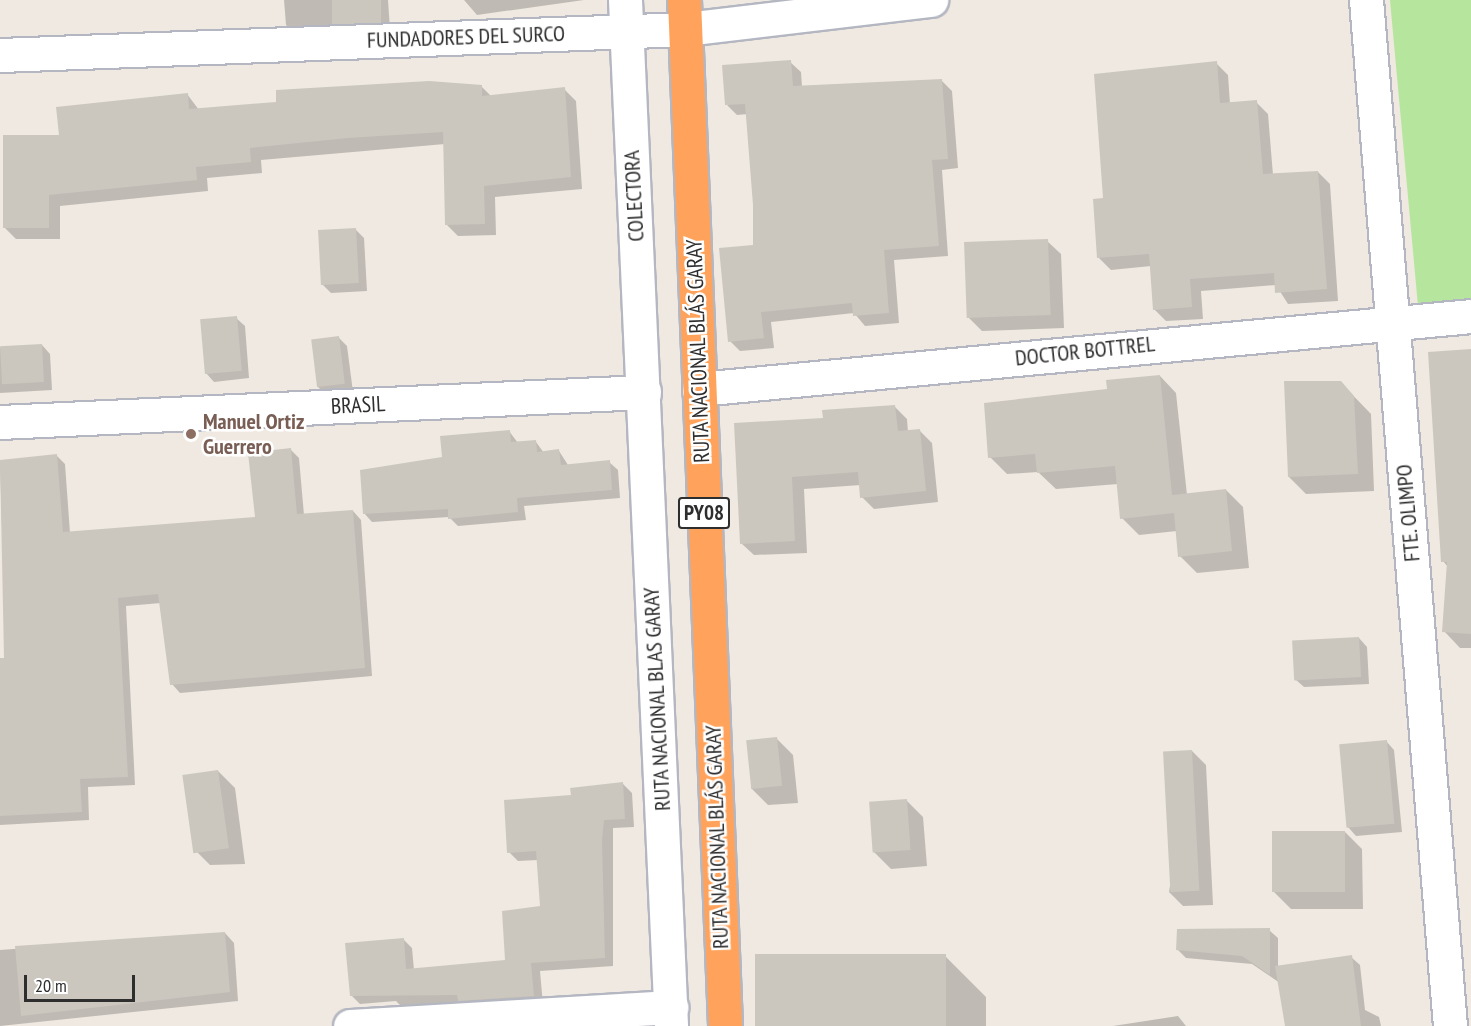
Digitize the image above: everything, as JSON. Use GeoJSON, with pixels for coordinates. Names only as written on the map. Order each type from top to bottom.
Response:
{"type":"FeatureCollection","features":[{"type":"Feature","properties":{"kind":"highway","name":"RUTA NACIONAL BLÁS GARAY"},"geometry":{"type":"LineString","coordinates":[[685,14],[725,1026]]}},
{"type":"Feature","properties":{"kind":"street","name":"FUNDADORES DEL SURCO"},"geometry":{"type":"LineString","coordinates":[[0,55],[626,15],[685,14],[931,0]]}},
{"type":"Feature","properties":{"kind":"street","name":"FTE. OLIMPO"},"geometry":{"type":"LineString","coordinates":[[1366,0],[1450,1026]]}},
{"type":"Feature","properties":{"kind":"street","name":"COLECTORA"},"geometry":{"type":"LineString","coordinates":[[626,15],[644,392]]}},
{"type":"Feature","properties":{"kind":"street","name":"DOCTOR BOTTREL"},"geometry":{"type":"LineString","coordinates":[[699,389],[1392,320],[1471,316]]}},
{"type":"Feature","properties":{"kind":"street","name":"BRASIL"},"geometry":{"type":"LineString","coordinates":[[0,422],[644,392]]}},
{"type":"Feature","properties":{"kind":"street","name":"RUTA NACIONAL BLAS GARAY"},"geometry":{"type":"LineString","coordinates":[[644,392],[671,1016]]}},
{"type":"Feature","properties":{"kind":"street"},"geometry":{"type":"LineString","coordinates":[[350,1026],[671,1016]]}},
{"type":"Feature","properties":{"kind":"green space"},"geometry":{"type":"Polygon","coordinates":[[[1390,0],[1471,0],[1471,303],[1418,306],[1390,0]]]}},
{"type":"Feature","properties":{"kind":"building"},"geometry":{"type":"Polygon","coordinates":[[[332,0],[381,0],[381,24],[332,24],[332,0]]]}},
{"type":"Feature","properties":{"kind":"building"},"geometry":{"type":"Polygon","coordinates":[[[791,60],[793,86],[942,79],[948,159],[932,160],[939,246],[884,250],[889,313],[853,316],[852,303],[761,312],[764,338],[728,342],[719,248],[753,245],[753,205],[745,104],[725,105],[722,65],[791,60]]]}},
{"type":"Feature","properties":{"kind":"building"},"geometry":{"type":"Polygon","coordinates":[[[1217,61],[1220,103],[1257,100],[1263,174],[1318,171],[1327,289],[1275,293],[1274,273],[1190,279],[1192,307],[1153,310],[1149,254],[1097,258],[1093,199],[1103,198],[1094,74],[1217,61]]]}},
{"type":"Feature","properties":{"kind":"building"},"geometry":{"type":"Polygon","coordinates":[[[429,81],[482,85],[482,96],[565,87],[571,177],[484,186],[485,224],[445,225],[443,132],[348,138],[250,148],[251,162],[196,167],[197,180],[49,195],[49,228],[3,228],[3,135],[59,135],[56,107],[188,93],[189,109],[276,102],[276,90],[429,81]]]}},
{"type":"Feature","properties":{"kind":"building"},"geometry":{"type":"Polygon","coordinates":[[[356,228],[359,283],[321,285],[318,230],[356,228]]]}},
{"type":"Feature","properties":{"kind":"building"},"geometry":{"type":"Polygon","coordinates":[[[1048,239],[1051,315],[967,318],[964,242],[1048,239]]]}},
{"type":"Feature","properties":{"kind":"building"},"geometry":{"type":"Polygon","coordinates":[[[237,316],[242,371],[205,374],[200,319],[237,316]]]}},
{"type":"Feature","properties":{"kind":"building"},"geometry":{"type":"Polygon","coordinates":[[[339,336],[345,384],[317,387],[311,339],[339,336]]]}},
{"type":"Feature","properties":{"kind":"building"},"geometry":{"type":"Polygon","coordinates":[[[42,344],[44,382],[2,384],[0,346],[42,344]]]}},
{"type":"Feature","properties":{"kind":"building"},"geometry":{"type":"Polygon","coordinates":[[[1471,349],[1471,634],[1442,632],[1447,562],[1441,562],[1428,352],[1471,349]]]}},
{"type":"Feature","properties":{"kind":"building"},"geometry":{"type":"Polygon","coordinates":[[[1160,375],[1172,495],[1226,489],[1232,551],[1178,557],[1174,513],[1120,519],[1115,466],[1037,473],[1035,454],[988,458],[984,403],[1107,389],[1106,380],[1160,375]]]}},
{"type":"Feature","properties":{"kind":"building"},"geometry":{"type":"Polygon","coordinates":[[[1284,381],[1341,381],[1354,396],[1358,474],[1288,477],[1284,381]]]}},
{"type":"Feature","properties":{"kind":"building"},"geometry":{"type":"Polygon","coordinates":[[[895,405],[898,431],[920,429],[926,491],[860,498],[858,472],[792,477],[795,541],[740,544],[734,423],[823,418],[822,410],[895,405]]]}},
{"type":"Feature","properties":{"kind":"building"},"geometry":{"type":"Polygon","coordinates":[[[510,430],[511,442],[536,440],[537,452],[559,449],[561,465],[610,460],[612,490],[517,498],[518,512],[448,519],[448,509],[363,514],[360,470],[442,457],[440,436],[510,430]]]}},
{"type":"Feature","properties":{"kind":"building"},"geometry":{"type":"Polygon","coordinates":[[[291,448],[297,514],[353,510],[365,668],[170,685],[158,594],[118,598],[128,777],[80,779],[82,812],[0,816],[0,658],[4,658],[0,460],[57,454],[63,532],[255,517],[248,453],[291,448]]]}},
{"type":"Feature","properties":{"kind":"building"},"geometry":{"type":"Polygon","coordinates":[[[1359,637],[1361,677],[1294,680],[1292,641],[1359,637]]]}},
{"type":"Feature","properties":{"kind":"building"},"geometry":{"type":"Polygon","coordinates":[[[777,737],[782,786],[751,789],[746,740],[777,737]]]}},
{"type":"Feature","properties":{"kind":"building"},"geometry":{"type":"Polygon","coordinates":[[[1387,740],[1394,824],[1347,828],[1339,744],[1387,740]]]}},
{"type":"Feature","properties":{"kind":"building"},"geometry":{"type":"Polygon","coordinates":[[[1192,750],[1199,891],[1170,892],[1163,752],[1192,750]]]}},
{"type":"Feature","properties":{"kind":"building"},"geometry":{"type":"Polygon","coordinates":[[[218,770],[229,848],[193,853],[182,775],[218,770]]]}},
{"type":"Feature","properties":{"kind":"building"},"geometry":{"type":"Polygon","coordinates":[[[623,782],[625,819],[604,820],[602,840],[605,958],[531,963],[534,996],[458,1001],[457,995],[350,996],[345,943],[404,938],[406,969],[505,960],[502,911],[540,906],[536,851],[507,853],[504,800],[571,795],[570,788],[623,782]]]}},
{"type":"Feature","properties":{"kind":"building"},"geometry":{"type":"Polygon","coordinates":[[[907,799],[911,850],[873,853],[869,802],[907,799]]]}},
{"type":"Feature","properties":{"kind":"building"},"geometry":{"type":"Polygon","coordinates":[[[1272,831],[1345,831],[1345,892],[1272,892],[1272,831]]]}},
{"type":"Feature","properties":{"kind":"building"},"geometry":{"type":"Polygon","coordinates":[[[1270,928],[1270,975],[1242,956],[1176,950],[1177,929],[1270,928]]]}},
{"type":"Feature","properties":{"kind":"building"},"geometry":{"type":"Polygon","coordinates":[[[225,932],[230,992],[21,1016],[15,946],[225,932]]]}},
{"type":"Feature","properties":{"kind":"building"},"geometry":{"type":"Polygon","coordinates":[[[755,954],[946,954],[946,1026],[755,1026],[755,954]]]}},
{"type":"Feature","properties":{"kind":"building"},"geometry":{"type":"Polygon","coordinates":[[[1352,955],[1361,1026],[1285,1026],[1275,966],[1352,955]]]}},
{"type":"Feature","properties":{"kind":"place","name":"Manuel Ortiz Guerrero"},"geometry":{"type":"Point","coordinates":[191,434]}}]}
